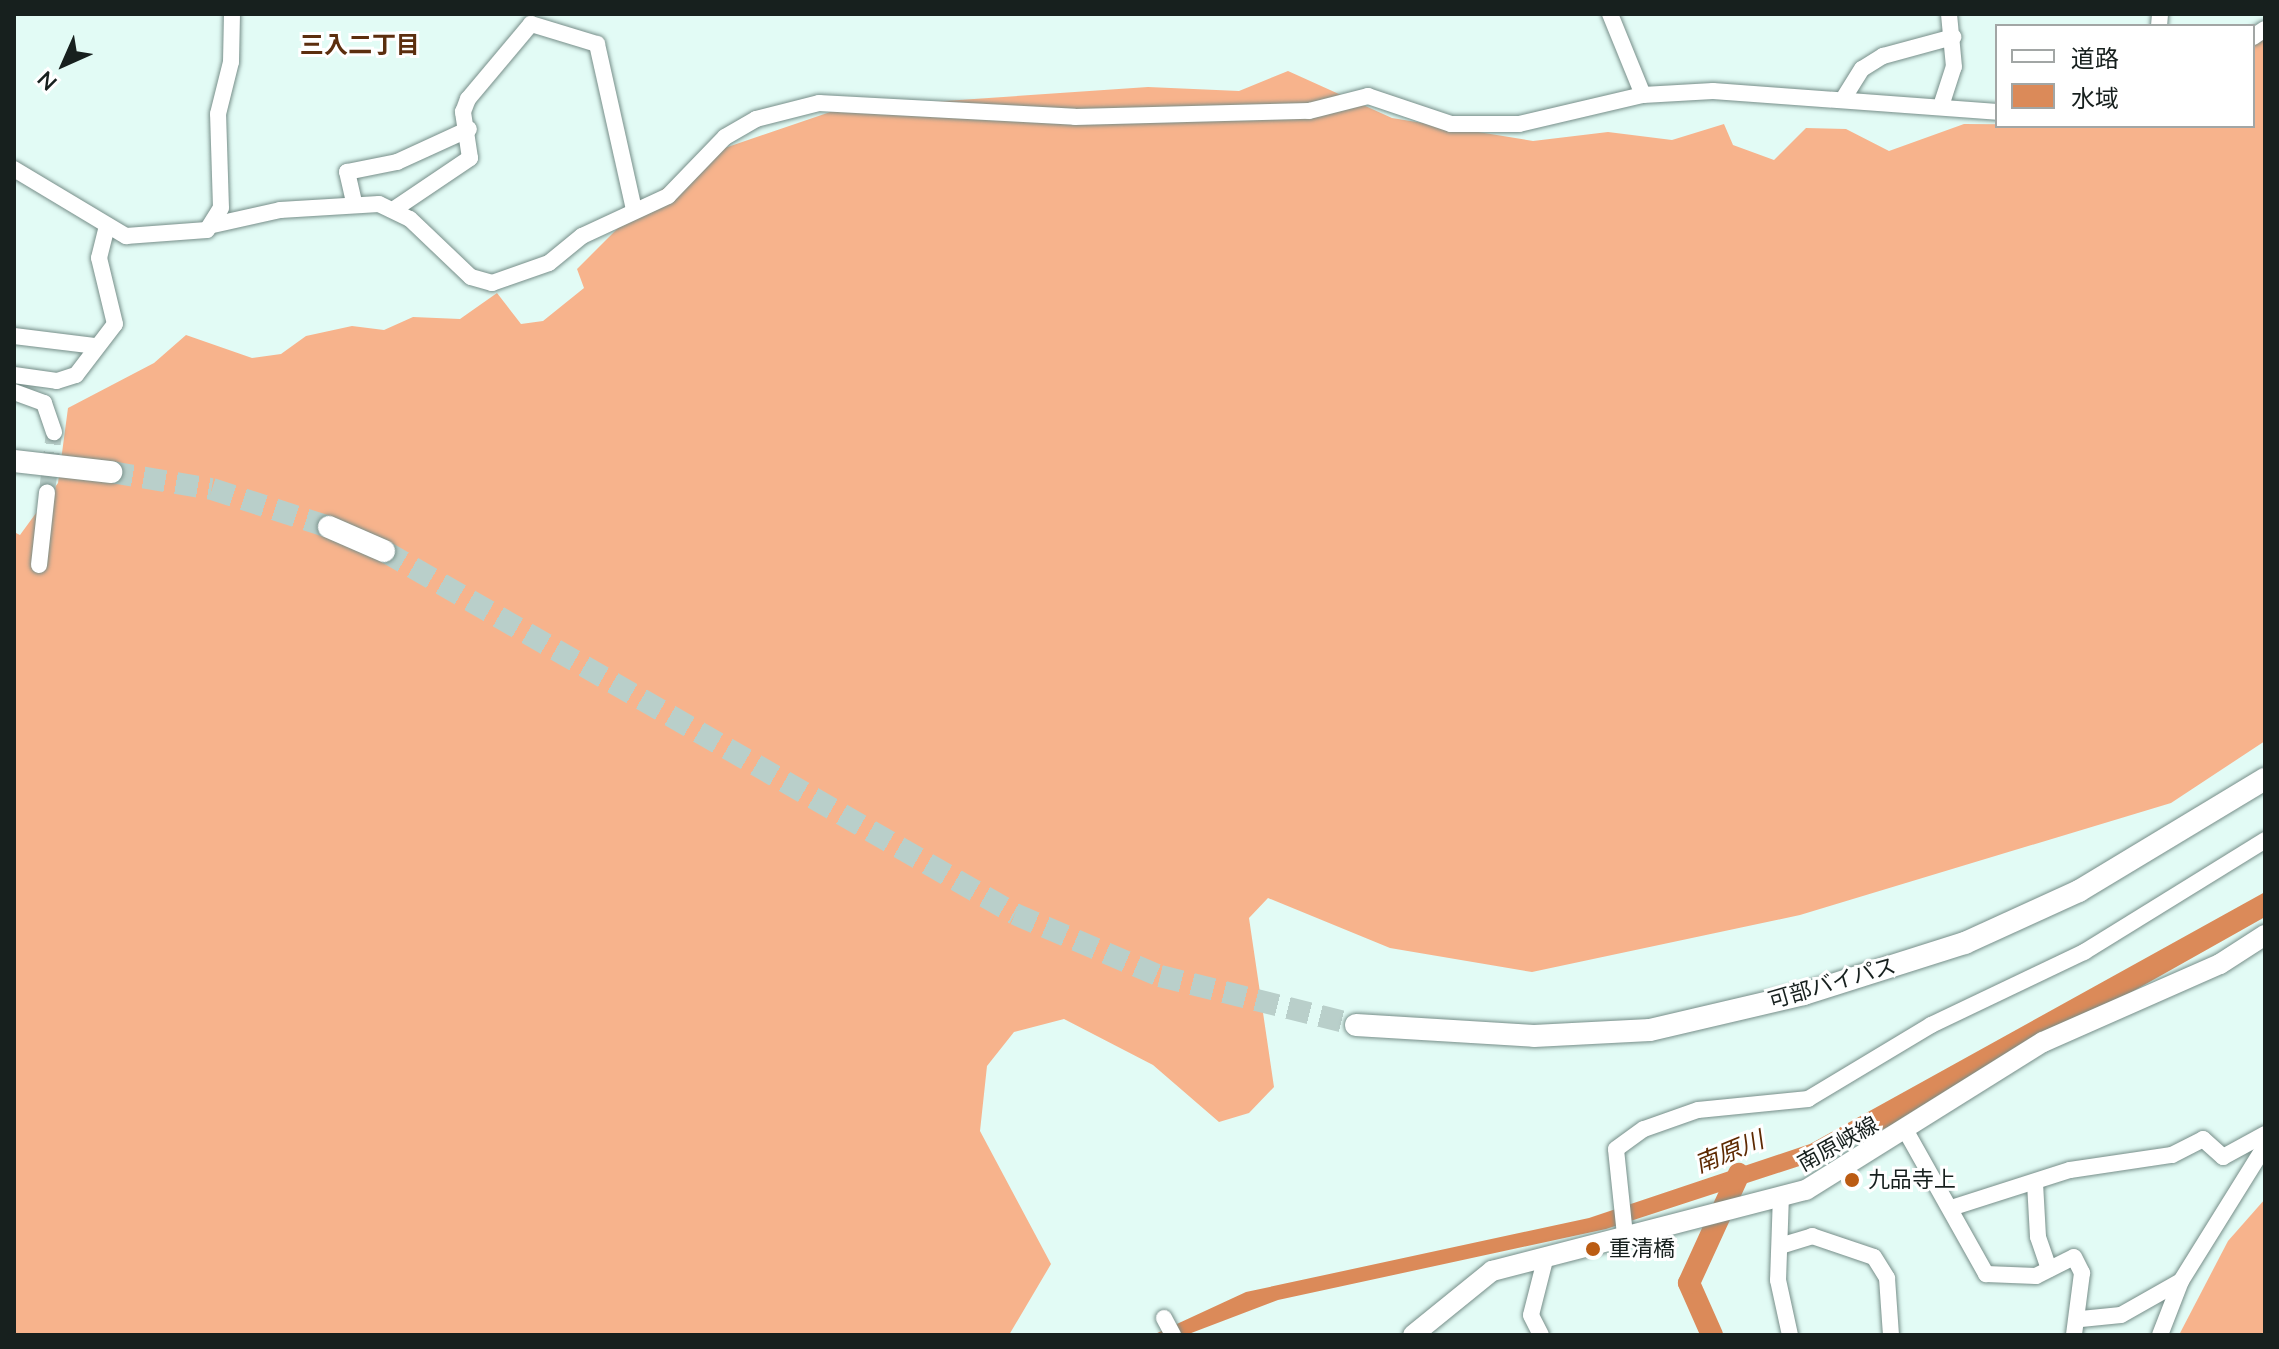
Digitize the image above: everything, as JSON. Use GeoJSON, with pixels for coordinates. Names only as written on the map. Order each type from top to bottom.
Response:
{"type":"FeatureCollection","features":[{"type":"Feature","properties":{"kind":"highway"},"geometry":{"type":"LineString","coordinates":[[14,461],[111,472]]}},
{"type":"Feature","properties":{"kind":"highway"},"geometry":{"type":"LineString","coordinates":[[329,527],[384,551]]}},
{"type":"Feature","properties":{"kind":"highway","name":"可部バイパス"},"geometry":{"type":"LineString","coordinates":[[1356,1025],[1534,1036],[1650,1030],[1804,994],[1965,943],[2079,891],[2265,779]]}},
{"type":"Feature","properties":{"kind":"main road","name":"南原峡線"},"geometry":{"type":"LineString","coordinates":[[1413,1335],[1492,1271],[1624,1232],[1806,1190],[1907,1133],[2043,1042],[2220,964],[2265,935]]}},
{"type":"Feature","properties":{"kind":"street"},"geometry":{"type":"LineString","coordinates":[[213,225],[221,208],[218,114],[231,62],[232,14]]}},
{"type":"Feature","properties":{"kind":"street"},"geometry":{"type":"LineString","coordinates":[[1610,14],[1643,95]]}},
{"type":"Feature","properties":{"kind":"street"},"geometry":{"type":"LineString","coordinates":[[1942,103],[1954,67],[1949,14]]}},
{"type":"Feature","properties":{"kind":"street"},"geometry":{"type":"LineString","coordinates":[[393,210],[470,158],[469,129],[463,112],[468,99],[527,19],[597,44],[634,210]]}},
{"type":"Feature","properties":{"kind":"street"},"geometry":{"type":"LineString","coordinates":[[1845,96],[1862,69],[1883,56],[1953,37]]}},
{"type":"Feature","properties":{"kind":"street"},"geometry":{"type":"LineString","coordinates":[[14,169],[126,236],[176,238],[213,225],[354,202],[393,210],[471,277],[492,283],[549,263],[582,236],[668,196],[746,125],[819,103],[1075,117],[1309,111],[1368,96],[1451,124],[1519,124],[1643,95],[1845,96],[1942,103],[1995,112]]}},
{"type":"Feature","properties":{"kind":"street"},"geometry":{"type":"LineString","coordinates":[[354,202],[347,172],[397,162],[469,129]]}},
{"type":"Feature","properties":{"kind":"street"},"geometry":{"type":"LineString","coordinates":[[14,375],[67,379],[115,324],[99,258],[107,227]]}},
{"type":"Feature","properties":{"kind":"street"},"geometry":{"type":"LineString","coordinates":[[14,336],[96,346]]}},
{"type":"Feature","properties":{"kind":"street"},"geometry":{"type":"LineString","coordinates":[[14,392],[44,403],[54,432]]}},
{"type":"Feature","properties":{"kind":"street"},"geometry":{"type":"LineString","coordinates":[[39,565],[47,492]]}},
{"type":"Feature","properties":{"kind":"street"},"geometry":{"type":"LineString","coordinates":[[1624,1232],[1616,1199],[1616,1149],[1644,1129],[1698,1110],[1808,1099],[1971,1004],[2084,952],[2265,840]]}},
{"type":"Feature","properties":{"kind":"street"},"geometry":{"type":"LineString","coordinates":[[1907,1133],[1986,1274],[2036,1276],[2074,1257],[2082,1273],[2077,1327],[2121,1315],[2181,1281]]}},
{"type":"Feature","properties":{"kind":"street"},"geometry":{"type":"LineString","coordinates":[[1951,1208],[2070,1170],[2172,1155],[2203,1139],[2223,1157],[2265,1134]]}},
{"type":"Feature","properties":{"kind":"street"},"geometry":{"type":"LineString","coordinates":[[2160,1335],[2181,1281],[2265,1146]]}},
{"type":"Feature","properties":{"kind":"street"},"geometry":{"type":"LineString","coordinates":[[2035,1183],[2038,1237],[2049,1269]]}},
{"type":"Feature","properties":{"kind":"street"},"geometry":{"type":"LineString","coordinates":[[1781,1195],[1778,1280],[1790,1335]]}},
{"type":"Feature","properties":{"kind":"street"},"geometry":{"type":"LineString","coordinates":[[1780,1246],[1812,1236],[1874,1257],[1887,1278],[1891,1335]]}},
{"type":"Feature","properties":{"kind":"street"},"geometry":{"type":"LineString","coordinates":[[1541,1335],[1531,1315],[1546,1256]]}},
{"type":"Feature","properties":{"kind":"street"},"geometry":{"type":"LineString","coordinates":[[1164,1318],[1173,1335]]}},
{"type":"Feature","properties":{"kind":"shaded area"},"geometry":{"type":"Polygon","coordinates":[[[2265,25],[2265,741],[2171,803],[1800,915],[1532,972],[1390,948],[1268,898],[1249,918],[1274,1087],[1249,1113],[1219,1122],[1153,1065],[1064,1019],[1014,1032],[987,1066],[980,1131],[1051,1264],[1009,1335],[14,1335],[14,532],[20,535],[58,483],[68,408],[154,363],[186,335],[252,358],[281,354],[306,336],[352,326],[384,330],[413,317],[460,319],[497,293],[521,324],[543,321],[584,288],[577,269],[643,203],[716,151],[842,108],[1148,87],[1239,91],[1288,71],[1392,118],[1533,141],[1608,132],[1672,140],[1724,124],[1733,145],[1774,160],[1806,128],[1846,129],[1889,151],[1964,124],[1995,124],[1995,128],[2255,128],[2255,30],[2265,25]]]}},
{"type":"Feature","properties":{"kind":"shaded area"},"geometry":{"type":"Polygon","coordinates":[[[2265,1199],[2265,1335],[2179,1335],[2228,1241],[2265,1199]]]}},
{"type":"Feature","properties":{"kind":"water"},"geometry":{"type":"Polygon","coordinates":[[[2265,892],[2265,917],[1913,1115],[1818,1160],[1606,1229],[1278,1300],[1186,1335],[1153,1335],[1246,1292],[1589,1218],[1810,1144],[2265,892]]]}},
{"type":"Feature","properties":{"kind":"waterway","name":"南原川"},"geometry":{"type":"LineString","coordinates":[[1712,1335],[1689,1283],[1739,1174]]}},
{"type":"Feature","properties":{"kind":"tunnel"},"geometry":{"type":"LineString","coordinates":[[47,492],[54,432]]}},
{"type":"Feature","properties":{"kind":"tunnel"},"geometry":{"type":"LineString","coordinates":[[111,472],[212,489],[329,527]]}},
{"type":"Feature","properties":{"kind":"tunnel"},"geometry":{"type":"LineString","coordinates":[[384,551],[1015,914],[1160,976],[1356,1025]]}},
{"type":"Feature","properties":{"kind":"place","name":"九品寺上"},"geometry":{"type":"Point","coordinates":[1852,1180]}},
{"type":"Feature","properties":{"kind":"place","name":"重清橋"},"geometry":{"type":"Point","coordinates":[1593,1249]}},
{"type":"Feature","properties":{"kind":"district","name":"三入二丁目"},"geometry":{"type":"Point","coordinates":[360,45]}}]}
